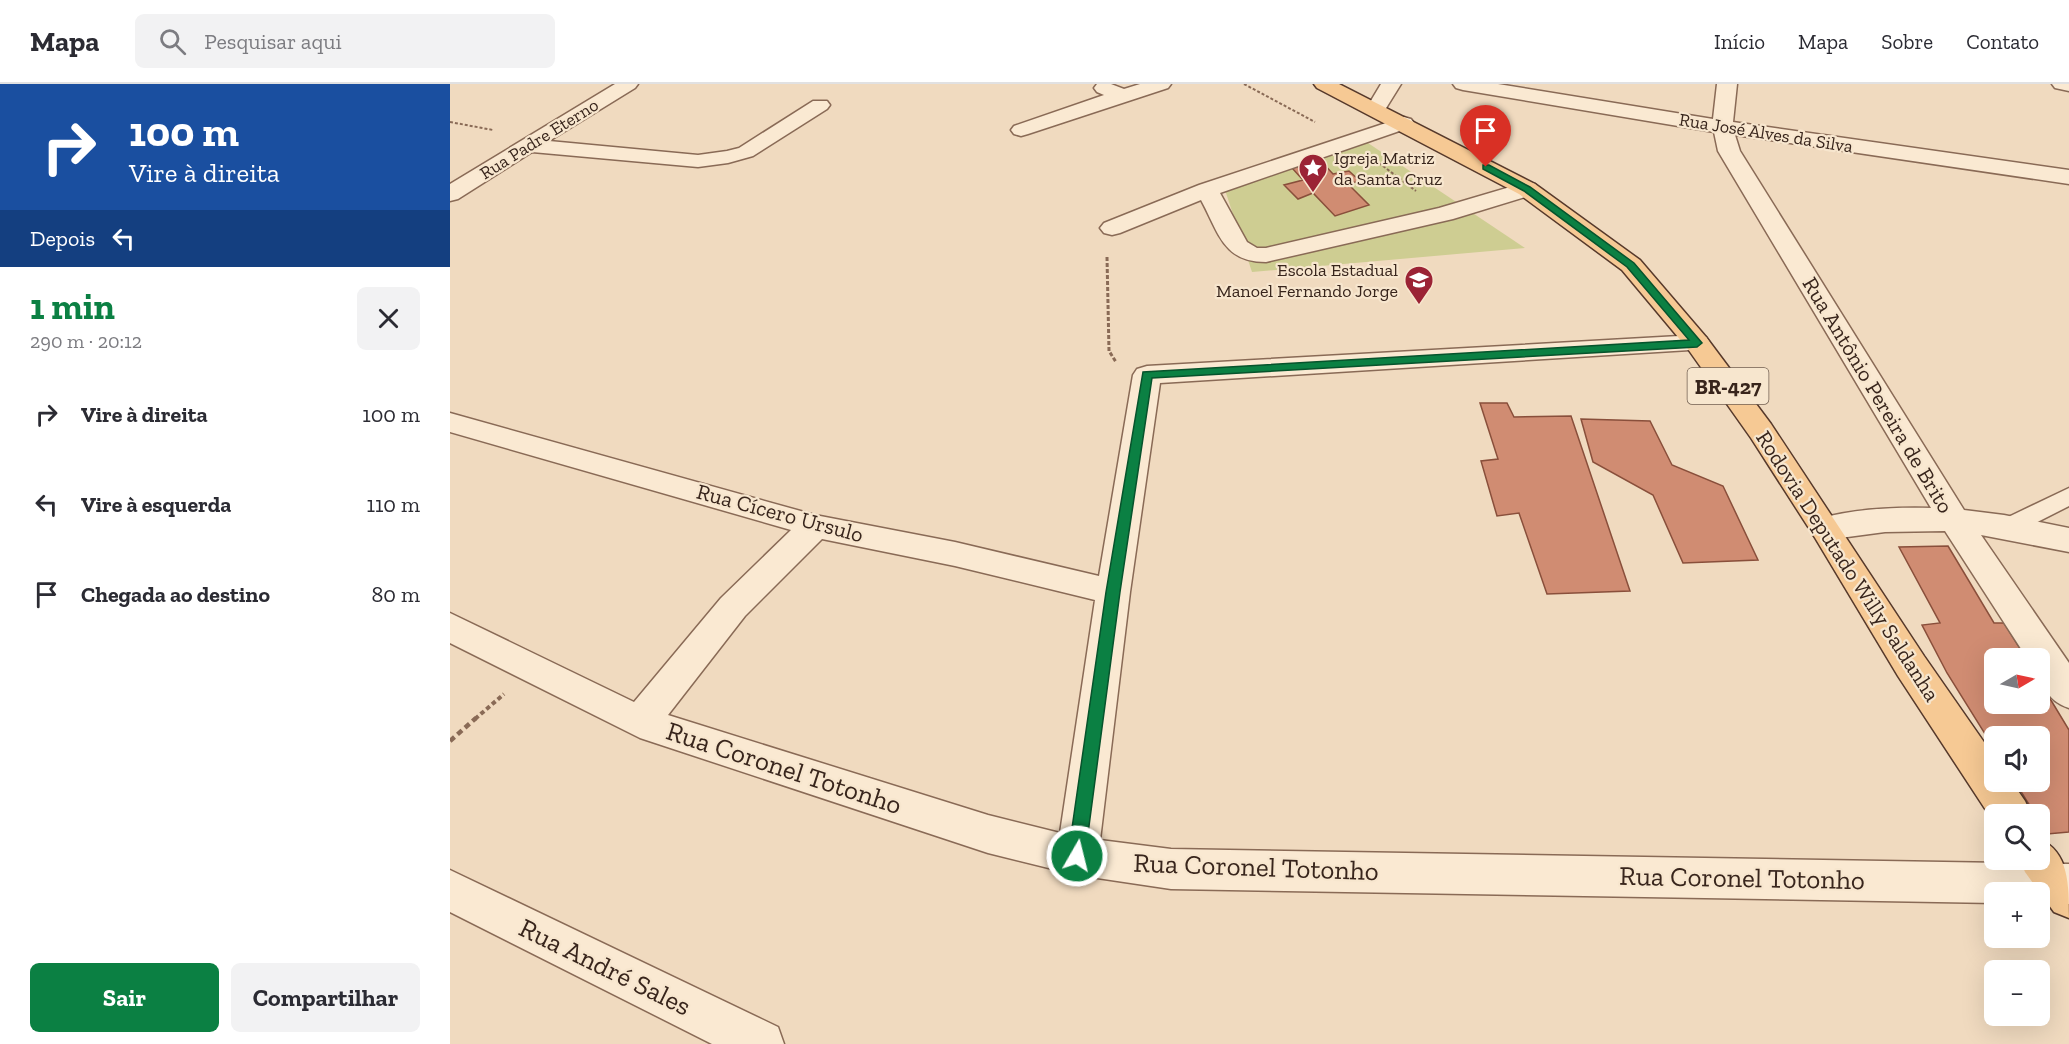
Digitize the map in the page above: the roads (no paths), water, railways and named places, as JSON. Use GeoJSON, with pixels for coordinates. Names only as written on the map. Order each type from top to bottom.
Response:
{"type":"FeatureCollection","features":[{"type":"Feature","properties":{"kind":"main road","name":"Rodovia Deputado Willy Saldanha"},"geometry":{"type":"LineString","coordinates":[[1324,84],[1404,123],[1527,189],[1631,265],[1697,343],[1761,431],[1911,666],[2004,804]]}},
{"type":"Feature","properties":{"kind":"street","name":"Rua Padre Eterno"},"geometry":{"type":"LineString","coordinates":[[450,194],[628,84]]}},
{"type":"Feature","properties":{"kind":"street"},"geometry":{"type":"LineString","coordinates":[[1094,84],[1124,95]]}},
{"type":"Feature","properties":{"kind":"street"},"geometry":{"type":"LineString","coordinates":[[1020,130],[1161,84]]}},
{"type":"Feature","properties":{"kind":"street"},"geometry":{"type":"LineString","coordinates":[[1376,109],[1391,84]]}},
{"type":"Feature","properties":{"kind":"street","name":"Rua José Alves da Silva"},"geometry":{"type":"LineString","coordinates":[[1463,84],[1722,127],[2069,177]]}},
{"type":"Feature","properties":{"kind":"street","name":"Rua Antônio Pereira de Brito"},"geometry":{"type":"LineString","coordinates":[[1726,84],[1722,127],[1729,151],[1955,521],[2069,693]]}},
{"type":"Feature","properties":{"kind":"street"},"geometry":{"type":"LineString","coordinates":[[2062,84],[2069,85]]}},
{"type":"Feature","properties":{"kind":"street"},"geometry":{"type":"LineString","coordinates":[[530,146],[698,161],[728,157],[746,152],[820,105]]}},
{"type":"Feature","properties":{"kind":"street"},"geometry":{"type":"LineString","coordinates":[[1112,228],[1207,190],[1404,123]]}},
{"type":"Feature","properties":{"kind":"street"},"geometry":{"type":"LineString","coordinates":[[1207,190],[1238,247],[1252,255],[1266,255],[1445,214],[1527,189]]}},
{"type":"Feature","properties":{"kind":"street"},"geometry":{"type":"LineString","coordinates":[[1077,856],[1113,592],[1147,375],[1697,343]]}},
{"type":"Feature","properties":{"kind":"street","name":"Rua Cícero Ursulo"},"geometry":{"type":"LineString","coordinates":[[450,422],[815,526],[955,554],[1113,592]]}},
{"type":"Feature","properties":{"kind":"street"},"geometry":{"type":"LineString","coordinates":[[1825,528],[1896,520],[1955,521],[2008,527],[2069,540]]}},
{"type":"Feature","properties":{"kind":"street"},"geometry":{"type":"LineString","coordinates":[[640,722],[733,607],[815,526]]}},
{"type":"Feature","properties":{"kind":"street","name":"Rua Coronel Totonho"},"geometry":{"type":"LineString","coordinates":[[450,627],[640,722],[988,834],[1077,856],[1171,869],[2059,881]]}},
{"type":"Feature","properties":{"kind":"street","name":"Rua André Sales"},"geometry":{"type":"LineString","coordinates":[[450,890],[760,1044]]}},
{"type":"Feature","properties":{"kind":"lane"},"geometry":{"type":"LineString","coordinates":[[2008,527],[2069,496]]}},
{"type":"Feature","properties":{"kind":"place","name":"Igreja Matriz da Santa Cruz"},"geometry":{"type":"Point","coordinates":[1313,194]}},
{"type":"Feature","properties":{"kind":"place","name":"Escola Estadual Manoel Fernando Jorge"},"geometry":{"type":"Point","coordinates":[1419,306]}}]}
